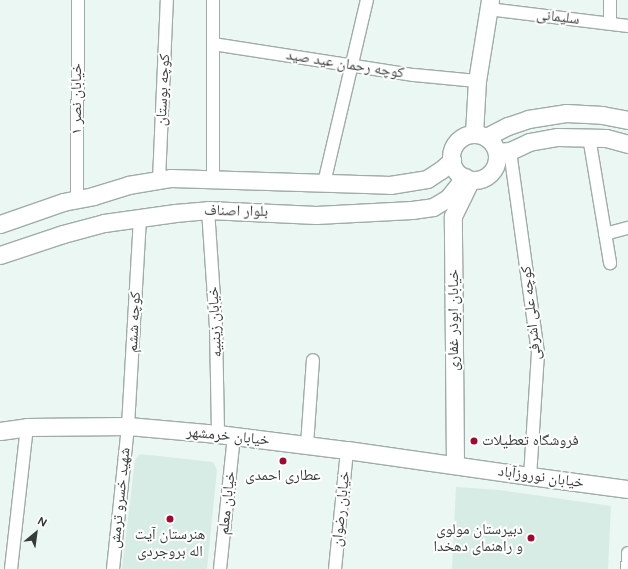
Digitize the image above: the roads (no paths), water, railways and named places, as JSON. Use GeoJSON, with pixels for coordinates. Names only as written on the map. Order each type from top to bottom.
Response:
{"type":"FeatureCollection","features":[{"type":"Feature","properties":{"kind":"main road"},"geometry":{"type":"LineString","coordinates":[[480,136],[477,81],[489,5]]}},
{"type":"Feature","properties":{"kind":"main road"},"geometry":{"type":"LineString","coordinates":[[628,120],[602,115],[566,112],[528,119],[480,136],[467,135],[460,139],[452,152],[452,160],[458,173],[468,178],[478,179],[491,172],[497,159],[504,152],[529,142],[551,138],[589,137],[606,138],[628,144]]}},
{"type":"Feature","properties":{"kind":"main road"},"geometry":{"type":"LineString","coordinates":[[480,136],[504,152]]}},
{"type":"Feature","properties":{"kind":"main road","name":"بلوار اصناف"},"geometry":{"type":"LineString","coordinates":[[0,224],[76,199],[93,196],[128,185],[171,178],[390,184],[427,179],[441,170],[452,160]]}},
{"type":"Feature","properties":{"kind":"main road","name":"بلوار اصناف"},"geometry":{"type":"LineString","coordinates":[[0,255],[63,234],[104,223],[140,217],[208,210],[316,215],[412,210],[433,207],[448,198],[468,178]]}},
{"type":"Feature","properties":{"kind":"main road","name":"خیابان ابوذر غفاری"},"geometry":{"type":"LineString","coordinates":[[455,465],[453,216],[468,178]]}},
{"type":"Feature","properties":{"kind":"main road","name":"خیابان خرمشهر"},"geometry":{"type":"LineString","coordinates":[[0,431],[27,427],[128,426],[226,435],[455,465]]}},
{"type":"Feature","properties":{"kind":"main road","name":"خیابان نوروزآباد"},"geometry":{"type":"LineString","coordinates":[[455,465],[628,489]]}},
{"type":"Feature","properties":{"kind":"street","name":"خیابان نصر ۱"},"geometry":{"type":"LineString","coordinates":[[76,199],[78,0]]}},
{"type":"Feature","properties":{"kind":"street","name":"کوچه بوستان"},"geometry":{"type":"LineString","coordinates":[[158,180],[167,0]]}},
{"type":"Feature","properties":{"kind":"street"},"geometry":{"type":"LineString","coordinates":[[213,0],[213,178]]}},
{"type":"Feature","properties":{"kind":"street"},"geometry":{"type":"LineString","coordinates":[[324,183],[367,0]]}},
{"type":"Feature","properties":{"kind":"street"},"geometry":{"type":"LineString","coordinates":[[610,0],[610,24]]}},
{"type":"Feature","properties":{"kind":"street","name":"سلیمانی"},"geometry":{"type":"LineString","coordinates":[[489,5],[628,26]]}},
{"type":"Feature","properties":{"kind":"street","name":"کوچه رحمان عید صید"},"geometry":{"type":"LineString","coordinates":[[213,44],[414,75],[477,81]]}},
{"type":"Feature","properties":{"kind":"street"},"geometry":{"type":"LineString","coordinates":[[589,137],[610,264]]}},
{"type":"Feature","properties":{"kind":"street","name":"کوچه علی اشرفی"},"geometry":{"type":"LineString","coordinates":[[504,152],[538,353],[530,476]]}},
{"type":"Feature","properties":{"kind":"street","name":"خیابان زینبیه"},"geometry":{"type":"LineString","coordinates":[[208,210],[216,327],[226,435]]}},
{"type":"Feature","properties":{"kind":"street","name":"کوچه ششم"},"geometry":{"type":"LineString","coordinates":[[128,426],[140,217]]}},
{"type":"Feature","properties":{"kind":"street"},"geometry":{"type":"LineString","coordinates":[[605,234],[628,228]]}},
{"type":"Feature","properties":{"kind":"street"},"geometry":{"type":"LineString","coordinates":[[307,445],[313,360]]}},
{"type":"Feature","properties":{"kind":"street","name":"شهید خسرو ترمش"},"geometry":{"type":"LineString","coordinates":[[113,569],[128,426]]}},
{"type":"Feature","properties":{"kind":"street"},"geometry":{"type":"LineString","coordinates":[[11,569],[27,427]]}},
{"type":"Feature","properties":{"kind":"street","name":"خیابان معلم"},"geometry":{"type":"LineString","coordinates":[[220,569],[226,435]]}},
{"type":"Feature","properties":{"kind":"street","name":"خیابان رضوان"},"geometry":{"type":"LineString","coordinates":[[335,569],[347,450]]}},
{"type":"Feature","properties":{"kind":"street"},"geometry":{"type":"LineString","coordinates":[[627,569],[628,553]]}},
{"type":"Feature","properties":{"kind":"place","name":"فروشگاه تعطیلات"},"geometry":{"type":"Point","coordinates":[474,441]}},
{"type":"Feature","properties":{"kind":"place","name":"عطاری احمدی"},"geometry":{"type":"Point","coordinates":[283,461]}},
{"type":"Feature","properties":{"kind":"place","name":"هنرستان آیت اله بروجردی"},"geometry":{"type":"Point","coordinates":[170,519]}},
{"type":"Feature","properties":{"kind":"place","name":"دبیرستان مولوی و راهنمای دهخدا"},"geometry":{"type":"Point","coordinates":[531,538]}}]}
